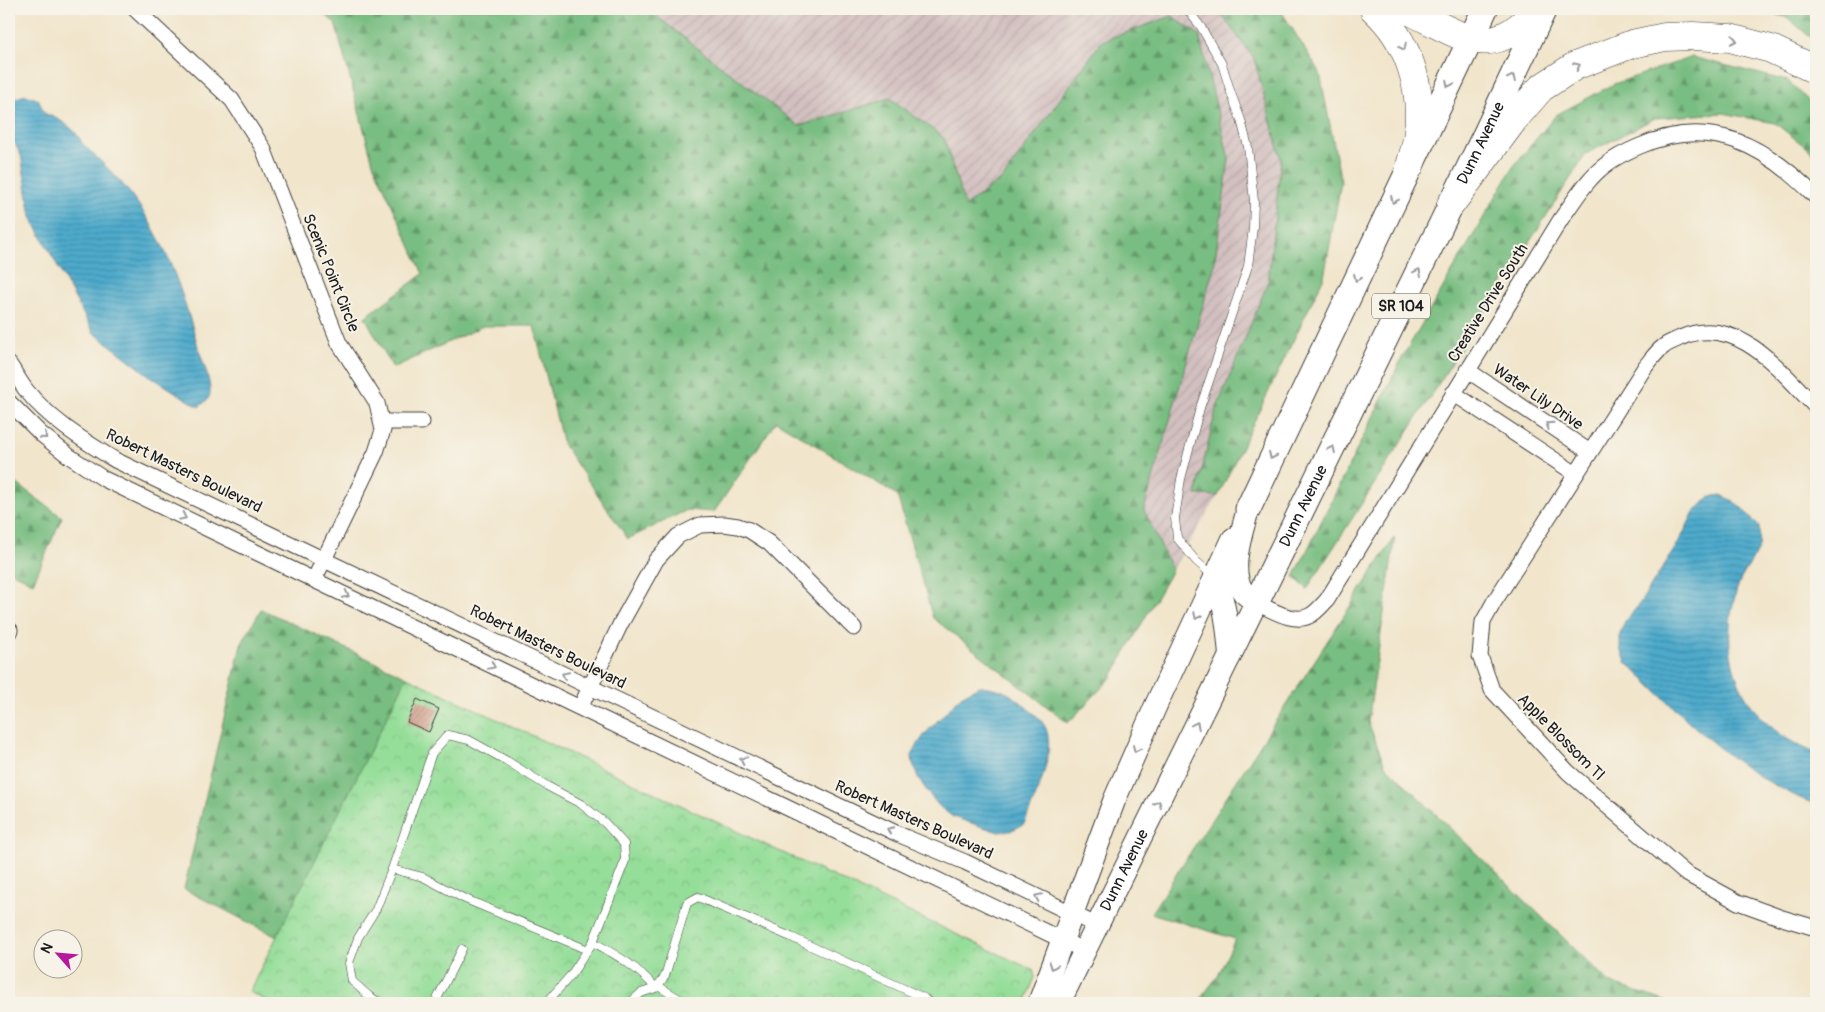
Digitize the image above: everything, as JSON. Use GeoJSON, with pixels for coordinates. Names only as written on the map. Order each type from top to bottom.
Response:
{"type":"FeatureCollection","features":[{"type":"Feature","properties":{"kind":"highway"},"geometry":{"type":"LineString","coordinates":[[1374,9],[1385,18],[1399,38],[1410,61],[1417,84],[1420,108],[1418,134],[1410,166]]}},
{"type":"Feature","properties":{"kind":"highway"},"geometry":{"type":"LineString","coordinates":[[1406,9],[1470,40],[1487,42],[1512,31],[1537,9]]}},
{"type":"Feature","properties":{"kind":"highway"},"geometry":{"type":"LineString","coordinates":[[1451,204],[1515,118],[1542,88],[1575,66],[1632,44],[1665,37],[1730,38],[1771,48],[1816,70]]}},
{"type":"Feature","properties":{"kind":"main road","name":"Dunn Avenue"},"geometry":{"type":"LineString","coordinates":[[1039,1003],[1114,801],[1156,705],[1485,9]]}},
{"type":"Feature","properties":{"kind":"main road","name":"Dunn Avenue"},"geometry":{"type":"LineString","coordinates":[[1059,1003],[1230,657],[1544,9]]}},
{"type":"Feature","properties":{"kind":"main road"},"geometry":{"type":"LineString","coordinates":[[1248,509],[1236,558],[1237,578],[1244,592],[1256,603]]}},
{"type":"Feature","properties":{"kind":"main road"},"geometry":{"type":"LineString","coordinates":[[1215,577],[1222,595],[1227,620],[1230,657]]}},
{"type":"Feature","properties":{"kind":"street","name":"Scenic Point Circle"},"geometry":{"type":"LineString","coordinates":[[135,9],[232,100],[263,148],[339,343],[377,403],[383,430],[376,452],[314,580]]}},
{"type":"Feature","properties":{"kind":"street","name":"Creative Drive South"},"geometry":{"type":"LineString","coordinates":[[1256,603],[1290,617],[1300,619],[1310,616],[1327,600],[1561,219],[1585,186],[1604,166],[1630,150],[1658,138],[1684,133],[1712,134],[1736,140],[1772,159],[1795,175],[1816,197]]}},
{"type":"Feature","properties":{"kind":"street","name":"Apple Blossom Tl"},"geometry":{"type":"LineString","coordinates":[[1816,407],[1762,354],[1742,340],[1718,333],[1693,332],[1663,346],[1645,367],[1494,602],[1483,622],[1480,656],[1492,690],[1568,772],[1685,873],[1738,902],[1816,928]]}},
{"type":"Feature","properties":{"kind":"street","name":"Robert Masters Boulevard"},"geometry":{"type":"LineString","coordinates":[[9,364],[27,390],[49,413],[78,437],[115,460],[900,835],[965,862],[1098,926]]}},
{"type":"Feature","properties":{"kind":"street","name":"Water Lily Drive"},"geometry":{"type":"LineString","coordinates":[[1467,370],[1590,452]]}},
{"type":"Feature","properties":{"kind":"street"},"geometry":{"type":"LineString","coordinates":[[1453,393],[1576,474]]}},
{"type":"Feature","properties":{"kind":"street"},"geometry":{"type":"LineString","coordinates":[[9,402],[41,434],[69,456],[104,479],[1085,951]]}},
{"type":"Feature","properties":{"kind":"street"},"geometry":{"type":"LineString","coordinates":[[381,422],[422,422]]}},
{"type":"Feature","properties":{"kind":"street"},"geometry":{"type":"LineString","coordinates":[[580,708],[621,623],[656,560],[678,536],[700,525],[724,524],[738,526],[749,530],[769,543],[854,628]]}},
{"type":"Feature","properties":{"kind":"lane"},"geometry":{"type":"LineString","coordinates":[[1187,9],[1222,64],[1248,147],[1254,201],[1248,266],[1200,408],[1181,479],[1175,518],[1177,538],[1196,561],[1215,577]]}},
{"type":"Feature","properties":{"kind":"lane"},"geometry":{"type":"LineString","coordinates":[[380,1003],[352,981],[349,963],[358,938],[376,909],[392,870],[432,753],[448,735],[468,740],[507,760],[547,786],[582,804],[605,822],[624,844],[625,861],[593,942],[571,975],[546,1003]]}},
{"type":"Feature","properties":{"kind":"lane"},"geometry":{"type":"LineString","coordinates":[[392,870],[424,876],[463,898],[588,950]]}},
{"type":"Feature","properties":{"kind":"lane"},"geometry":{"type":"LineString","coordinates":[[630,1003],[640,993],[657,987],[665,976],[687,902],[698,896],[924,998],[929,1003]]}},
{"type":"Feature","properties":{"kind":"lane"},"geometry":{"type":"LineString","coordinates":[[593,942],[642,973],[657,987],[686,1003]]}},
{"type":"Feature","properties":{"kind":"lane"},"geometry":{"type":"LineString","coordinates":[[435,1003],[462,949]]}},
{"type":"Feature","properties":{"kind":"shaded area"},"geometry":{"type":"Polygon","coordinates":[[[647,9],[1217,9],[1254,58],[1281,159],[1268,282],[1216,410],[1196,495],[1218,496],[1172,570],[1144,510],[1214,267],[1229,159],[1102,41],[1003,178],[965,206],[944,138],[890,98],[799,126],[647,9]]]}},
{"type":"Feature","properties":{"kind":"green space"},"geometry":{"type":"Polygon","coordinates":[[[318,9],[647,9],[799,126],[890,98],[944,138],[965,206],[1003,178],[1102,41],[1172,16],[1199,35],[1229,159],[1214,267],[1144,510],[1172,570],[1111,678],[1068,723],[933,618],[897,495],[776,421],[714,512],[687,510],[628,539],[563,444],[534,326],[483,326],[393,368],[365,317],[423,274],[373,163],[335,23],[318,9]]]}},
{"type":"Feature","properties":{"kind":"green space"},"geometry":{"type":"Polygon","coordinates":[[[1217,9],[1280,9],[1320,73],[1341,182],[1324,277],[1218,496],[1196,495],[1216,410],[1268,282],[1281,159],[1254,58],[1217,9]]]}},
{"type":"Feature","properties":{"kind":"green space"},"geometry":{"type":"Polygon","coordinates":[[[1756,9],[1816,9],[1816,42],[1788,18],[1756,9]]]}},
{"type":"Feature","properties":{"kind":"green space"},"geometry":{"type":"Polygon","coordinates":[[[1692,57],[1788,81],[1816,108],[1816,155],[1775,123],[1723,113],[1655,118],[1586,154],[1307,589],[1294,577],[1402,358],[1513,167],[1556,115],[1614,84],[1692,57]]]}},
{"type":"Feature","properties":{"kind":"green space"},"geometry":{"type":"Polygon","coordinates":[[[9,478],[62,517],[33,583],[9,570],[9,478]]]}},
{"type":"Feature","properties":{"kind":"green space"},"geometry":{"type":"Polygon","coordinates":[[[1395,537],[1368,722],[1385,765],[1610,983],[1668,1003],[1197,1003],[1218,976],[1235,939],[1151,913],[1395,537]]]}},
{"type":"Feature","properties":{"kind":"green space"},"geometry":{"type":"Polygon","coordinates":[[[261,609],[407,677],[277,937],[184,889],[241,645],[261,609]]]}},
{"type":"Feature","properties":{"kind":"green space"},"geometry":{"type":"Polygon","coordinates":[[[407,677],[1033,970],[1035,977],[1025,1003],[271,1003],[249,992],[407,677]]]}},
{"type":"Feature","properties":{"kind":"water"},"geometry":{"type":"Polygon","coordinates":[[[26,95],[39,100],[44,113],[63,122],[75,132],[83,144],[134,198],[158,236],[184,299],[210,386],[209,397],[199,407],[150,376],[93,332],[31,217],[21,155],[9,133],[9,104],[16,98],[26,95]]]}},
{"type":"Feature","properties":{"kind":"water"},"geometry":{"type":"Polygon","coordinates":[[[1722,495],[1740,506],[1759,527],[1759,546],[1739,583],[1732,610],[1730,637],[1732,662],[1740,685],[1752,706],[1769,725],[1790,741],[1816,753],[1816,804],[1762,778],[1720,749],[1627,663],[1620,649],[1620,634],[1625,621],[1638,606],[1679,542],[1693,514],[1710,496],[1722,495]]]}},
{"type":"Feature","properties":{"kind":"water"},"geometry":{"type":"Polygon","coordinates":[[[979,686],[999,689],[1010,694],[1040,719],[1047,733],[1049,746],[1044,774],[1039,788],[1024,824],[1010,831],[998,832],[953,817],[940,807],[929,794],[917,776],[917,771],[913,765],[912,756],[925,734],[961,696],[979,686]]]}},
{"type":"Feature","properties":{"kind":"building"},"geometry":{"type":"Polygon","coordinates":[[[417,699],[439,709],[429,732],[407,722],[417,699]]]}}]}
